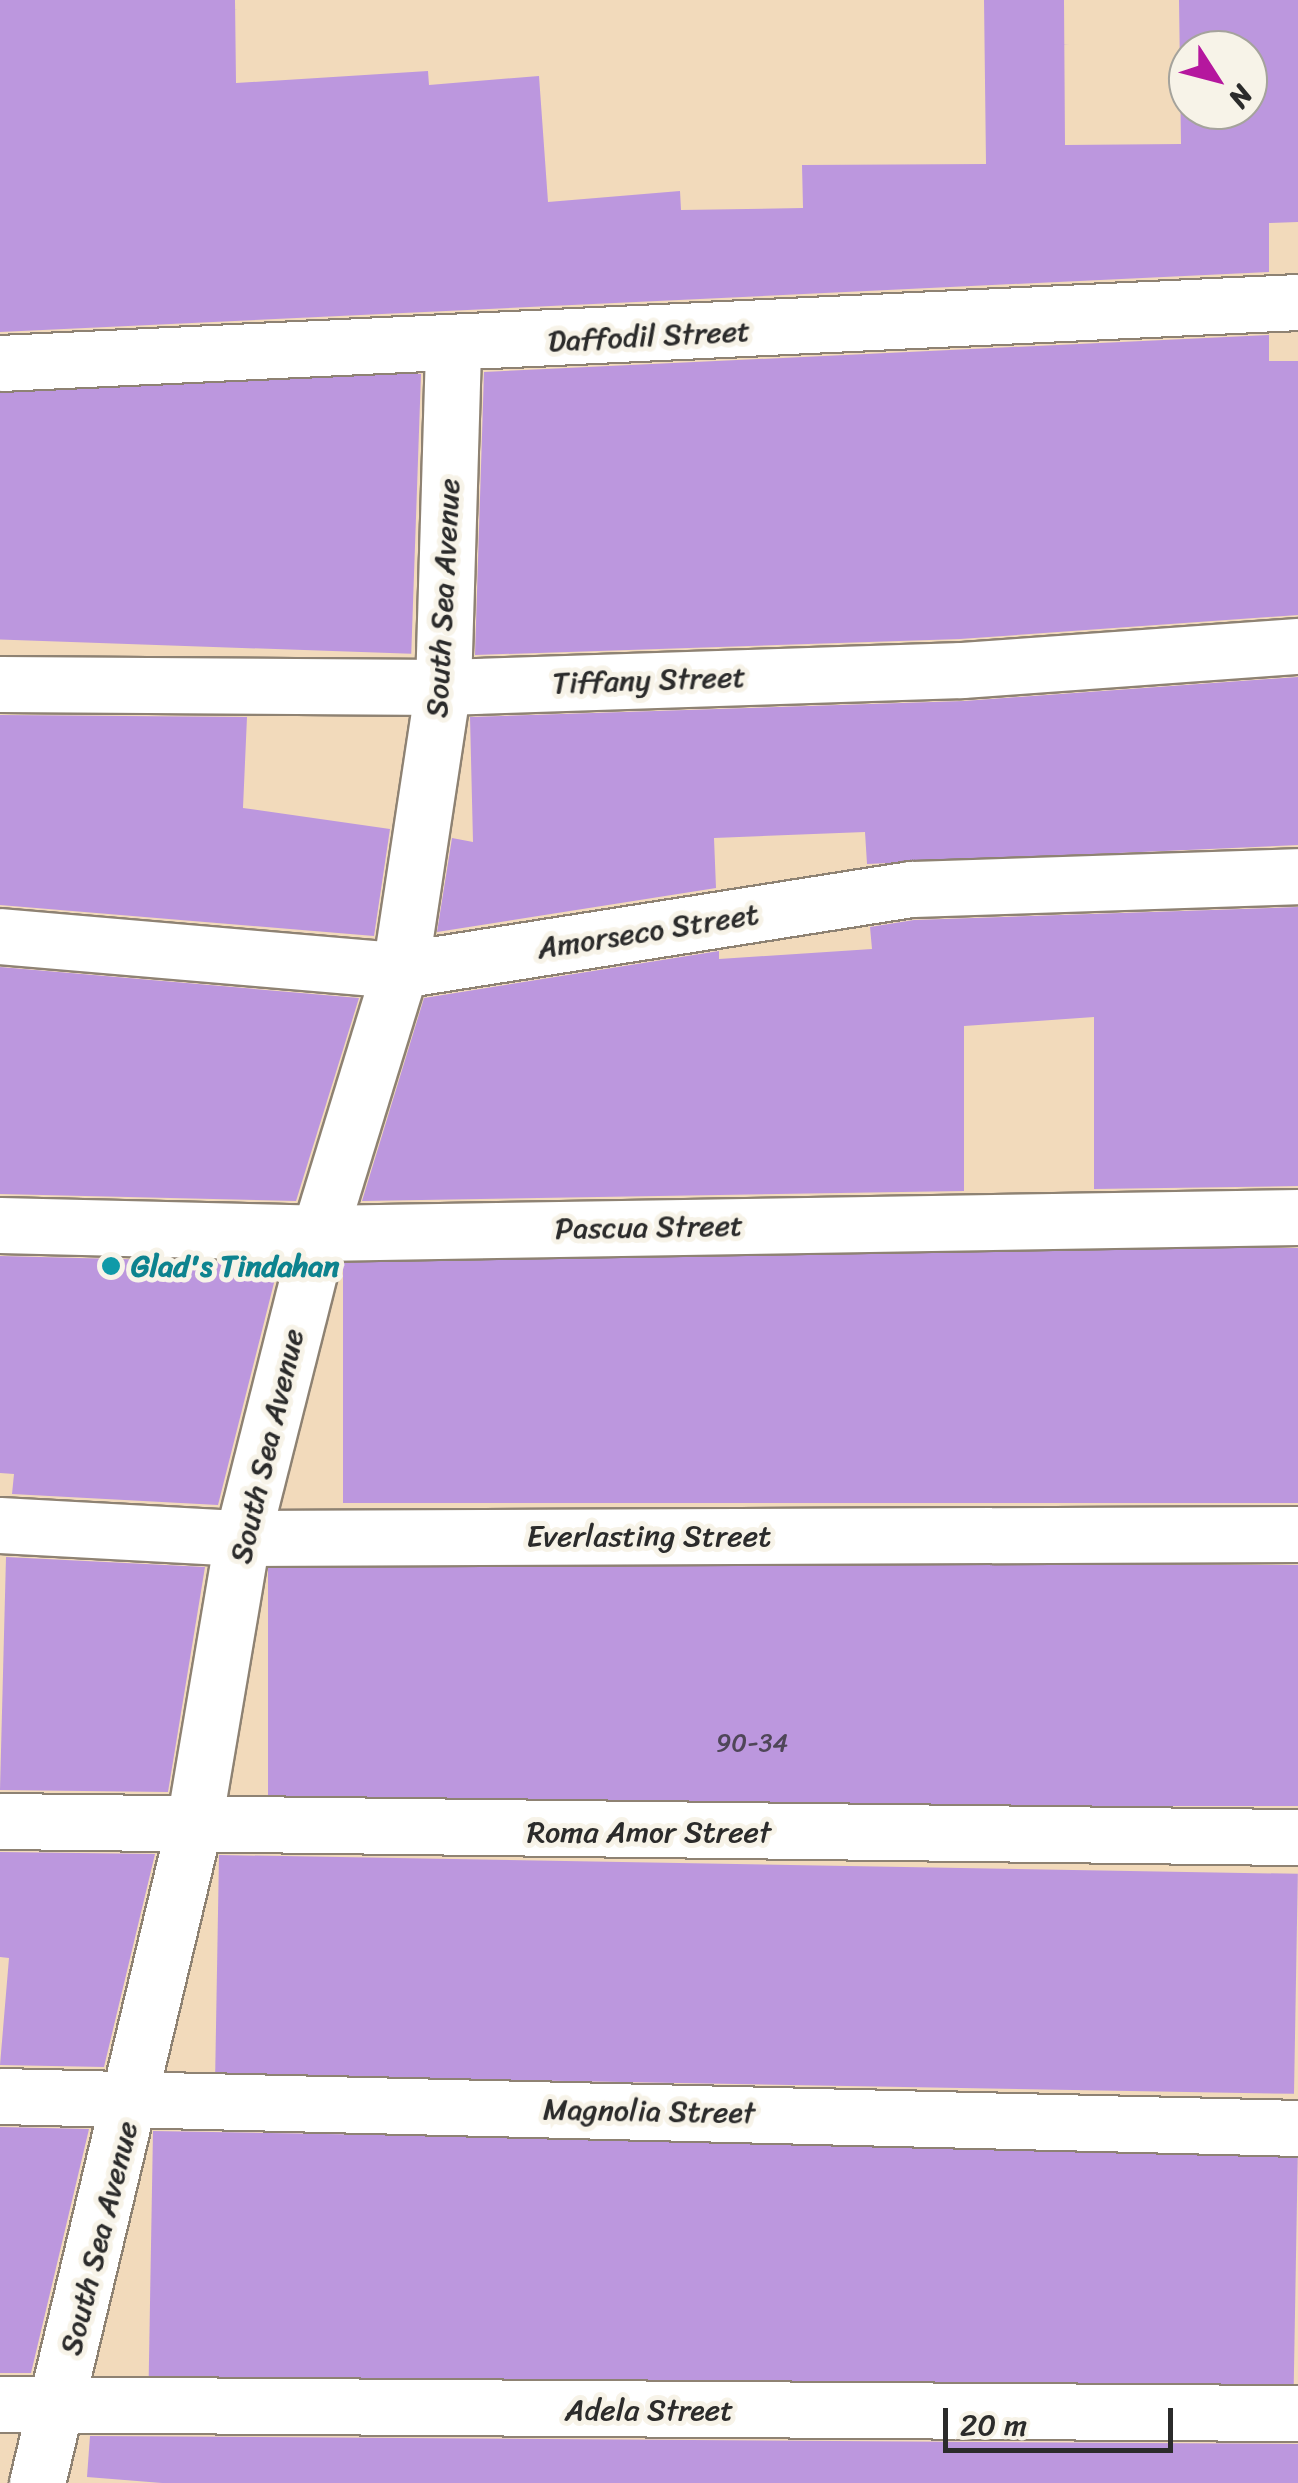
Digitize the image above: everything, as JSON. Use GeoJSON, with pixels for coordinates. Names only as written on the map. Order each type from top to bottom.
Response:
{"type":"FeatureCollection","features":[{"type":"Feature","properties":{"kind":"street","name":"Daffodil Street"},"geometry":{"type":"LineString","coordinates":[[0,364],[453,346],[1298,302]]}},
{"type":"Feature","properties":{"kind":"street","name":"South Sea Avenue"},"geometry":{"type":"LineString","coordinates":[[37,2483],[133,2098],[194,1829],[242,1538],[319,1233],[400,970],[443,687],[453,346]]}},
{"type":"Feature","properties":{"kind":"street","name":"Tiffany Street"},"geometry":{"type":"LineString","coordinates":[[0,684],[443,687],[962,670],[1298,646]]}},
{"type":"Feature","properties":{"kind":"street","name":"Amorseco Street"},"geometry":{"type":"LineString","coordinates":[[0,936],[400,970],[911,889],[1298,876]]}},
{"type":"Feature","properties":{"kind":"street","name":"Pascua Street"},"geometry":{"type":"LineString","coordinates":[[0,1225],[319,1233],[1298,1217]]}},
{"type":"Feature","properties":{"kind":"street","name":"Everlasting Street"},"geometry":{"type":"LineString","coordinates":[[0,1526],[242,1538],[1298,1534]]}},
{"type":"Feature","properties":{"kind":"street","name":"Roma Amor Street"},"geometry":{"type":"LineString","coordinates":[[0,1821],[194,1829],[1298,1838]]}},
{"type":"Feature","properties":{"kind":"street","name":"Magnolia Street"},"geometry":{"type":"LineString","coordinates":[[0,2096],[1298,2128]]}},
{"type":"Feature","properties":{"kind":"street","name":"Adela Street"},"geometry":{"type":"LineString","coordinates":[[0,2404],[1298,2413]]}},
{"type":"Feature","properties":{"kind":"building"},"geometry":{"type":"Polygon","coordinates":[[[0,0],[235,0],[236,83],[428,71],[429,85],[539,76],[548,202],[680,191],[681,210],[803,208],[802,165],[986,164],[984,0],[1064,0],[1065,145],[1181,144],[1181,130],[1268,130],[1268,30],[1179,30],[1179,0],[1298,0],[1298,222],[1269,223],[1269,272],[0,332],[0,0]]]}},
{"type":"Feature","properties":{"kind":"building"},"geometry":{"type":"Polygon","coordinates":[[[1269,335],[1269,361],[1298,361],[1298,615],[960,639],[475,655],[484,372],[1269,335]]]}},
{"type":"Feature","properties":{"kind":"building"},"geometry":{"type":"Polygon","coordinates":[[[0,359],[421,374],[411,654],[0,639],[0,359]]]}},
{"type":"Feature","properties":{"kind":"building"},"geometry":{"type":"Polygon","coordinates":[[[1298,677],[1298,845],[867,864],[865,832],[714,838],[716,888],[437,932],[452,838],[473,842],[470,717],[964,701],[1298,677]]]}},
{"type":"Feature","properties":{"kind":"building"},"geometry":{"type":"Polygon","coordinates":[[[0,715],[247,717],[243,808],[390,829],[374,936],[0,905],[0,715]]]}},
{"type":"Feature","properties":{"kind":"building"},"geometry":{"type":"Polygon","coordinates":[[[1298,907],[1298,1186],[1094,1189],[1094,1017],[964,1026],[964,1191],[362,1201],[424,998],[719,951],[719,959],[872,949],[870,927],[914,920],[1298,907]]]}},
{"type":"Feature","properties":{"kind":"building"},"geometry":{"type":"Polygon","coordinates":[[[0,967],[359,998],[296,1201],[0,1194],[0,967]]]}},
{"type":"Feature","properties":{"kind":"building"},"geometry":{"type":"Polygon","coordinates":[[[343,1248],[1298,1248],[1298,1503],[343,1503],[343,1248]]]}},
{"type":"Feature","properties":{"kind":"building"},"geometry":{"type":"Polygon","coordinates":[[[0,1256],[279,1263],[218,1505],[12,1494],[14,1474],[0,1473],[0,1256]]]}},
{"type":"Feature","properties":{"kind":"building"},"geometry":{"type":"Polygon","coordinates":[[[6,1557],[205,1567],[168,1792],[0,1790],[6,1557]]]}},
{"type":"Feature","properties":{"kind":"building"},"geometry":{"type":"Polygon","coordinates":[[[268,1565],[1298,1565],[1298,1806],[268,1806],[268,1565]]]}},
{"type":"Feature","properties":{"kind":"building"},"geometry":{"type":"Polygon","coordinates":[[[0,1852],[155,1854],[104,2067],[0,2065],[9,1958],[0,1957],[0,1852]]]}},
{"type":"Feature","properties":{"kind":"building"},"geometry":{"type":"Polygon","coordinates":[[[219,1855],[1298,1874],[1294,2094],[215,2075],[219,1855]]]}},
{"type":"Feature","properties":{"kind":"building"},"geometry":{"type":"Polygon","coordinates":[[[0,2127],[89,2129],[31,2373],[0,2373],[0,2127]]]}},
{"type":"Feature","properties":{"kind":"building"},"geometry":{"type":"Polygon","coordinates":[[[153,2131],[1298,2151],[1293,2400],[149,2380],[153,2131]]]}},
{"type":"Feature","properties":{"kind":"building"},"geometry":{"type":"Polygon","coordinates":[[[90,2436],[1298,2444],[1298,2483],[162,2483],[87,2477],[90,2436]]]}},
{"type":"Feature","properties":{"kind":"place","name":"Glad's Tindahan"},"geometry":{"type":"Point","coordinates":[111,1266]}}]}
